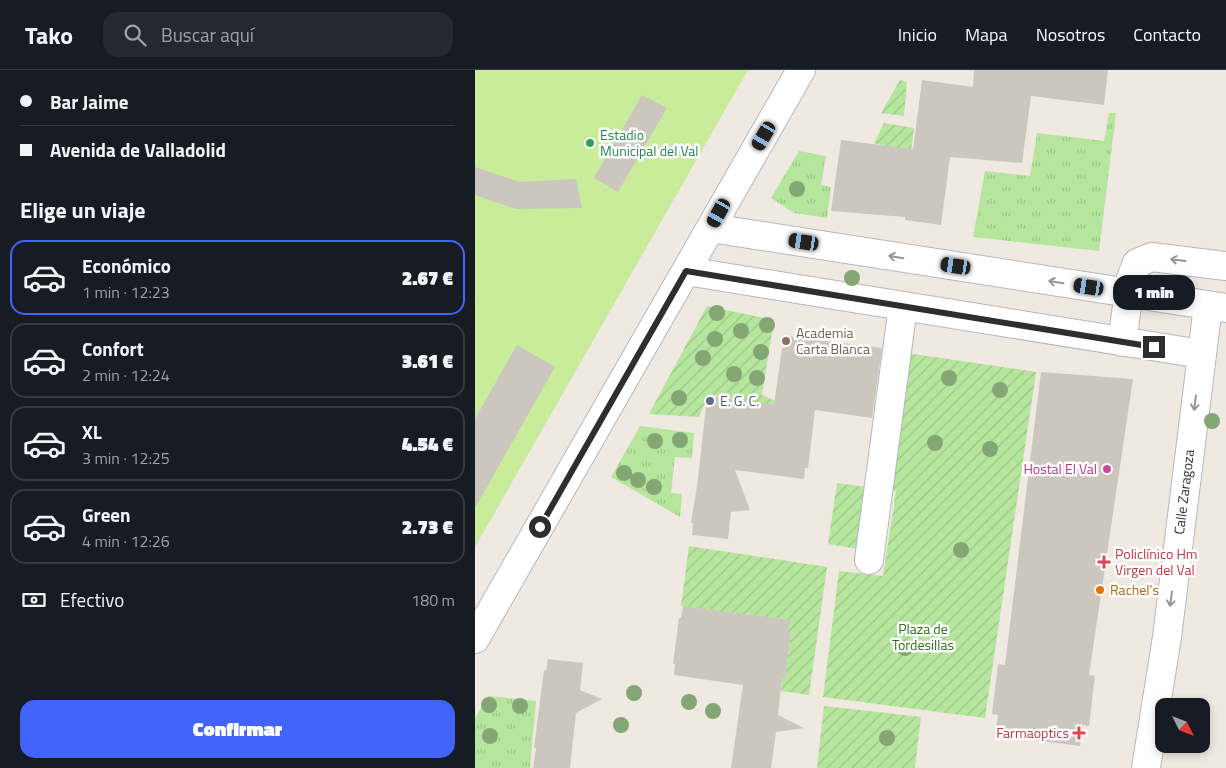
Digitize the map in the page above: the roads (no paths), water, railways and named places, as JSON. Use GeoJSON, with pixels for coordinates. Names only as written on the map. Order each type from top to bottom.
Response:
{"type":"FeatureCollection","features":[{"type":"Feature","properties":{"kind":"street"},"geometry":{"type":"LineString","coordinates":[[477,635],[801,70]]}},
{"type":"Feature","properties":{"kind":"street"},"geometry":{"type":"LineString","coordinates":[[711,228],[1217,307]]}},
{"type":"Feature","properties":{"kind":"street"},"geometry":{"type":"LineString","coordinates":[[1122,342],[1128,293],[1137,263],[1151,257],[1226,266]]}},
{"type":"Feature","properties":{"kind":"street"},"geometry":{"type":"LineString","coordinates":[[686,271],[1201,354]]}},
{"type":"Feature","properties":{"kind":"street"},"geometry":{"type":"LineString","coordinates":[[869,560],[903,306]]}},
{"type":"Feature","properties":{"kind":"street","name":"Calle Zaragoza"},"geometry":{"type":"LineString","coordinates":[[1146,768],[1167,637],[1201,354],[1217,307]]}},
{"type":"Feature","properties":{"kind":"place","name":"Estadio Municipal del Val"},"geometry":{"type":"Point","coordinates":[590,143]}},
{"type":"Feature","properties":{"kind":"place","name":"Academia Carta Blanca"},"geometry":{"type":"Point","coordinates":[786,341]}},
{"type":"Feature","properties":{"kind":"place","name":"E. G. C."},"geometry":{"type":"Point","coordinates":[710,401]}},
{"type":"Feature","properties":{"kind":"place","name":"Hostal El Val"},"geometry":{"type":"Point","coordinates":[1107,469]}},
{"type":"Feature","properties":{"kind":"place","name":"Policlínico Hm Virgen del Val"},"geometry":{"type":"Point","coordinates":[1104,562]}},
{"type":"Feature","properties":{"kind":"place","name":"Rachel's"},"geometry":{"type":"Point","coordinates":[1100,590]}},
{"type":"Feature","properties":{"kind":"place","name":"Farmaoptics"},"geometry":{"type":"Point","coordinates":[1079,733]}},
{"type":"Feature","properties":{"kind":"park label","name":"Plaza de Tordesillas"},"geometry":{"type":"Point","coordinates":[923,638]}}]}
